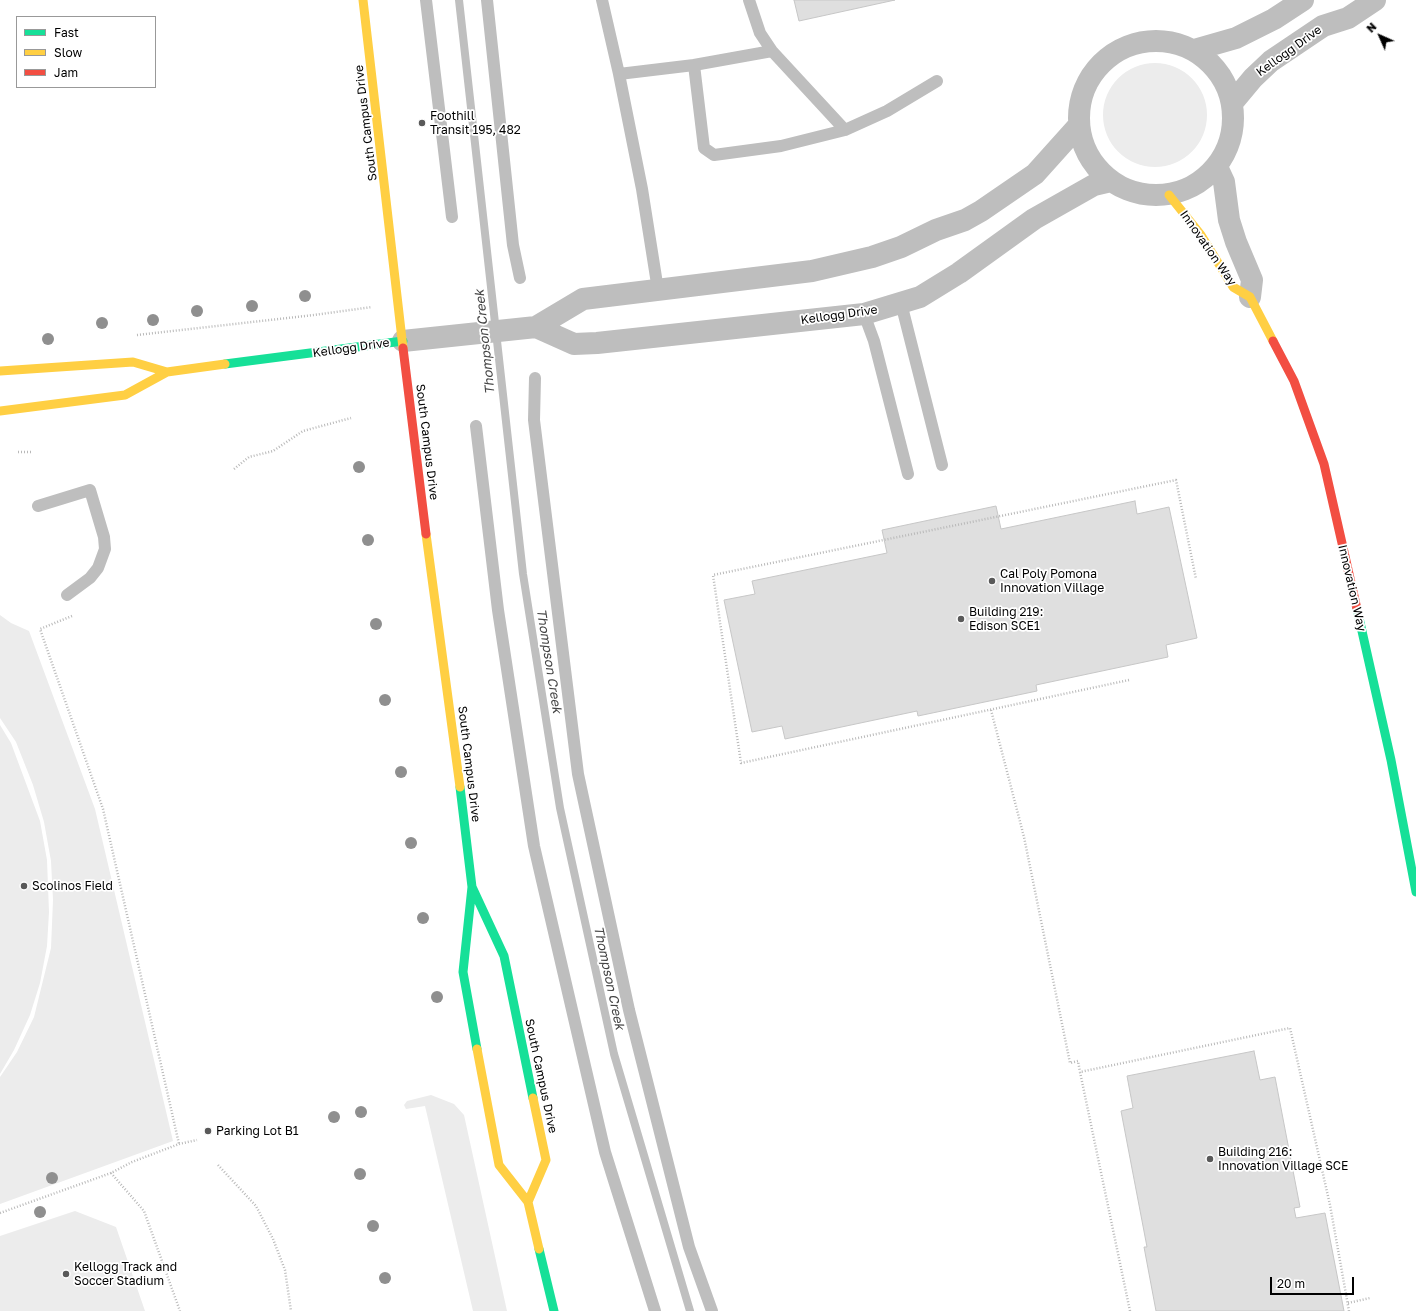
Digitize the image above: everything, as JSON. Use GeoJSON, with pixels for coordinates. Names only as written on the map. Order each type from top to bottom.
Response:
{"type":"FeatureCollection","features":[{"type":"Feature","properties":{"kind":"street","name":"South Campus Drive"},"geometry":{"type":"LineString","coordinates":[[363,0],[410,412],[472,887],[463,972],[499,1165],[528,1202],[554,1311]]}},
{"type":"Feature","properties":{"kind":"street"},"geometry":{"type":"LineString","coordinates":[[1194,50],[1236,38],[1274,19],[1303,0]]}},
{"type":"Feature","properties":{"kind":"street","name":"Kellogg Drive"},"geometry":{"type":"LineString","coordinates":[[1233,102],[1253,78],[1271,61],[1323,26],[1348,18],[1376,0]]}},
{"type":"Feature","properties":{"kind":"street"},"geometry":{"type":"LineString","coordinates":[[1158,40],[1176,43],[1194,50],[1207,59],[1219,72],[1228,86],[1233,102],[1234,125],[1228,147],[1217,167],[1204,180],[1187,189],[1169,195],[1138,194],[1124,189],[1110,181],[1095,166],[1084,146],[1079,125],[1080,106],[1085,89],[1094,72],[1106,59],[1139,42],[1158,40]]}},
{"type":"Feature","properties":{"kind":"street","name":"Kellogg Drive"},"geometry":{"type":"LineString","coordinates":[[0,411],[125,395],[167,372],[476,332],[528,328],[583,299],[812,271],[850,263],[901,247],[936,230],[965,220],[981,211],[1035,174],[1079,125]]}},
{"type":"Feature","properties":{"kind":"street","name":"Innovation Way"},"geometry":{"type":"LineString","coordinates":[[1217,167],[1224,182],[1229,220],[1236,242],[1252,280],[1250,297]]}},
{"type":"Feature","properties":{"kind":"street","name":"Kellogg Drive"},"geometry":{"type":"LineString","coordinates":[[528,328],[574,344],[596,343],[864,314],[920,297],[940,286],[1034,219],[1094,185],[1110,181]]}},
{"type":"Feature","properties":{"kind":"street","name":"Innovation Way"},"geometry":{"type":"LineString","coordinates":[[1169,195],[1200,235],[1233,287],[1250,297],[1294,381],[1324,464],[1391,760],[1416,892]]}},
{"type":"Feature","properties":{"kind":"street","name":"Kellogg Drive"},"geometry":{"type":"LineString","coordinates":[[0,371],[133,362],[167,372]]}},
{"type":"Feature","properties":{"kind":"street","name":"South Campus Drive"},"geometry":{"type":"LineString","coordinates":[[472,887],[504,956],[546,1160],[528,1202]]}},
{"type":"Feature","properties":{"kind":"lane"},"geometry":{"type":"LineString","coordinates":[[426,0],[452,217]]}},
{"type":"Feature","properties":{"kind":"lane"},"geometry":{"type":"LineString","coordinates":[[487,0],[513,245],[520,278]]}},
{"type":"Feature","properties":{"kind":"lane"},"geometry":{"type":"LineString","coordinates":[[602,0],[619,74],[642,188],[658,290]]}},
{"type":"Feature","properties":{"kind":"lane"},"geometry":{"type":"LineString","coordinates":[[749,0],[760,33],[772,51],[845,130]]}},
{"type":"Feature","properties":{"kind":"lane"},"geometry":{"type":"LineString","coordinates":[[619,74],[694,65],[772,51]]}},
{"type":"Feature","properties":{"kind":"lane"},"geometry":{"type":"LineString","coordinates":[[694,65],[704,148],[714,155],[781,146],[845,130],[887,111],[937,81]]}},
{"type":"Feature","properties":{"kind":"lane"},"geometry":{"type":"LineString","coordinates":[[901,303],[942,465]]}},
{"type":"Feature","properties":{"kind":"lane"},"geometry":{"type":"LineString","coordinates":[[864,314],[874,341],[908,474]]}},
{"type":"Feature","properties":{"kind":"lane"},"geometry":{"type":"LineString","coordinates":[[535,378],[534,420],[578,774],[629,1010],[689,1247],[712,1311]]}},
{"type":"Feature","properties":{"kind":"lane"},"geometry":{"type":"LineString","coordinates":[[476,426],[498,610],[534,846],[605,1152],[655,1311]]}},
{"type":"Feature","properties":{"kind":"lane"},"geometry":{"type":"LineString","coordinates":[[38,506],[90,490],[104,537],[106,549],[98,568],[90,578],[66,595]]}},
{"type":"Feature","properties":{"kind":"path"},"geometry":{"type":"LineString","coordinates":[[132,336],[314,316],[398,303]]}},
{"type":"Feature","properties":{"kind":"path"},"geometry":{"type":"LineString","coordinates":[[234,469],[249,457],[273,451],[303,431],[351,418]]}},
{"type":"Feature","properties":{"kind":"path"},"geometry":{"type":"LineString","coordinates":[[18,452],[32,452]]}},
{"type":"Feature","properties":{"kind":"path"},"geometry":{"type":"LineString","coordinates":[[1129,680],[741,763],[713,575],[1176,480],[1196,579]]}},
{"type":"Feature","properties":{"kind":"path"},"geometry":{"type":"LineString","coordinates":[[74,615],[40,629],[103,809],[179,1144]]}},
{"type":"Feature","properties":{"kind":"path"},"geometry":{"type":"LineString","coordinates":[[991,710],[1024,837],[1070,1063],[1078,1061],[1130,1311]]}},
{"type":"Feature","properties":{"kind":"path"},"geometry":{"type":"LineString","coordinates":[[1080,1072],[1290,1028],[1330,1205],[1349,1311]]}},
{"type":"Feature","properties":{"kind":"path"},"geometry":{"type":"LineString","coordinates":[[0,1213],[111,1173],[132,1162],[179,1144],[197,1140]]}},
{"type":"Feature","properties":{"kind":"path"},"geometry":{"type":"LineString","coordinates":[[218,1165],[256,1206],[273,1239],[285,1270],[291,1311]]}},
{"type":"Feature","properties":{"kind":"path"},"geometry":{"type":"LineString","coordinates":[[111,1173],[144,1211],[180,1311]]}},
{"type":"Feature","properties":{"kind":"path"},"geometry":{"type":"LineString","coordinates":[[1348,1303],[1370,1298]]}},
{"type":"Feature","properties":{"kind":"shaded area"},"geometry":{"type":"Polygon","coordinates":[[[1155,63],[1175,67],[1184,72],[1198,86],[1203,95],[1207,115],[1203,135],[1198,144],[1184,158],[1175,163],[1155,167],[1135,163],[1126,158],[1112,144],[1107,135],[1103,115],[1107,95],[1112,86],[1126,72],[1135,67],[1155,63]]]}},
{"type":"Feature","properties":{"kind":"shaded area"},"geometry":{"type":"Polygon","coordinates":[[[0,615],[11,623],[29,631],[95,809],[173,1141],[0,1204],[0,1077],[17,1052],[34,1017],[51,948],[53,900],[51,861],[44,822],[33,785],[16,742],[0,718],[0,615]]]}},
{"type":"Feature","properties":{"kind":"shaded area","name":"Scolinos Field"},"geometry":{"type":"Polygon","coordinates":[[[0,725],[11,743],[40,821],[47,860],[49,912],[47,946],[40,983],[30,1015],[14,1050],[0,1074],[0,725]]]}},
{"type":"Feature","properties":{"kind":"shaded area"},"geometry":{"type":"Polygon","coordinates":[[[431,1095],[454,1104],[464,1115],[507,1311],[473,1311],[425,1106],[406,1109],[404,1105],[407,1101],[431,1095]]]}},
{"type":"Feature","properties":{"kind":"shaded area","name":"Kellogg Track and Soccer Stadium"},"geometry":{"type":"Polygon","coordinates":[[[75,1211],[116,1227],[145,1311],[0,1311],[0,1236],[75,1211]]]}},
{"type":"Feature","properties":{"kind":"building"},"geometry":{"type":"Polygon","coordinates":[[[794,0],[895,0],[799,21],[794,0]]]}},
{"type":"Feature","properties":{"kind":"building","name":"Building 219: Edison SCE1"},"geometry":{"type":"Polygon","coordinates":[[[1135,501],[1137,514],[1169,507],[1197,638],[1166,645],[1168,657],[1036,685],[1037,691],[918,716],[917,711],[785,739],[782,726],[752,732],[724,600],[755,594],[752,581],[887,553],[882,530],[996,506],[1001,529],[1135,501]]]}},
{"type":"Feature","properties":{"kind":"building","name":"Building 216: Innovation Village SCE"},"geometry":{"type":"Polygon","coordinates":[[[1254,1051],[1260,1080],[1275,1077],[1300,1207],[1294,1208],[1296,1218],[1325,1213],[1344,1311],[1156,1311],[1144,1247],[1147,1247],[1121,1111],[1133,1108],[1127,1076],[1254,1051]]]}},
{"type":"Feature","properties":{"kind":"waterway","name":"Thompson Creek"},"geometry":{"type":"LineString","coordinates":[[459,0],[523,574],[560,808],[614,1054],[690,1311]]}},
{"type":"Feature","properties":{"kind":"traffic: fast"},"geometry":{"type":"LineString","coordinates":[[225,364],[403,341]]}},
{"type":"Feature","properties":{"kind":"traffic: fast"},"geometry":{"type":"LineString","coordinates":[[1357,609],[1391,760],[1416,892]]}},
{"type":"Feature","properties":{"kind":"traffic: fast"},"geometry":{"type":"LineString","coordinates":[[460,787],[472,887],[463,972],[477,1049]]}},
{"type":"Feature","properties":{"kind":"traffic: fast"},"geometry":{"type":"LineString","coordinates":[[472,887],[504,956],[533,1098]]}},
{"type":"Feature","properties":{"kind":"traffic: fast"},"geometry":{"type":"LineString","coordinates":[[539,1249],[554,1311]]}},
{"type":"Feature","properties":{"kind":"traffic: slow"},"geometry":{"type":"LineString","coordinates":[[363,0],[403,348]]}},
{"type":"Feature","properties":{"kind":"traffic: slow"},"geometry":{"type":"LineString","coordinates":[[1169,195],[1201,235],[1233,287],[1250,297],[1273,341]]}},
{"type":"Feature","properties":{"kind":"traffic: slow"},"geometry":{"type":"LineString","coordinates":[[0,371],[133,362],[167,372]]}},
{"type":"Feature","properties":{"kind":"traffic: slow"},"geometry":{"type":"LineString","coordinates":[[0,411],[125,395],[167,372],[225,364]]}},
{"type":"Feature","properties":{"kind":"traffic: slow"},"geometry":{"type":"LineString","coordinates":[[426,534],[460,787]]}},
{"type":"Feature","properties":{"kind":"traffic: slow"},"geometry":{"type":"LineString","coordinates":[[477,1049],[499,1165],[528,1202],[539,1249]]}},
{"type":"Feature","properties":{"kind":"traffic: slow"},"geometry":{"type":"LineString","coordinates":[[528,1202],[546,1160],[533,1098]]}},
{"type":"Feature","properties":{"kind":"traffic: jam"},"geometry":{"type":"LineString","coordinates":[[1273,341],[1294,381],[1324,464],[1357,609]]}},
{"type":"Feature","properties":{"kind":"traffic: jam"},"geometry":{"type":"LineString","coordinates":[[403,348],[426,534]]}},
{"type":"Feature","properties":{"kind":"place","name":"Foothill Transit 195, 482"},"geometry":{"type":"Point","coordinates":[422,123]}},
{"type":"Feature","properties":{"kind":"place","name":"Cal Poly Pomona Innovation Village"},"geometry":{"type":"Point","coordinates":[992,581]}},
{"type":"Feature","properties":{"kind":"place","name":"Building 219: Edison SCE1"},"geometry":{"type":"Point","coordinates":[961,619]}},
{"type":"Feature","properties":{"kind":"place","name":"Scolinos Field"},"geometry":{"type":"Point","coordinates":[24,886]}},
{"type":"Feature","properties":{"kind":"place","name":"Parking Lot B1"},"geometry":{"type":"Point","coordinates":[208,1131]}},
{"type":"Feature","properties":{"kind":"place","name":"Building 216: Innovation Village SCE"},"geometry":{"type":"Point","coordinates":[1210,1159]}},
{"type":"Feature","properties":{"kind":"place","name":"Kellogg Track and Soccer Stadium"},"geometry":{"type":"Point","coordinates":[66,1274]}}]}
